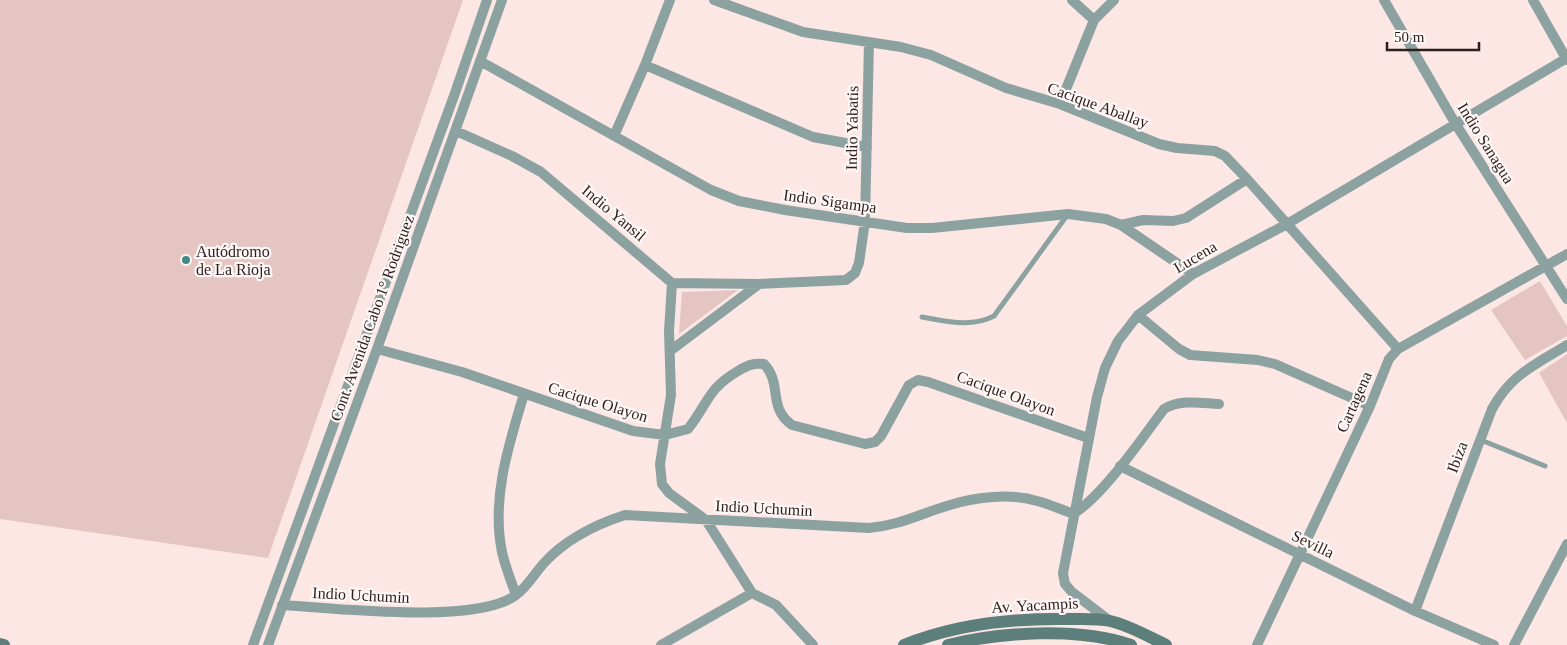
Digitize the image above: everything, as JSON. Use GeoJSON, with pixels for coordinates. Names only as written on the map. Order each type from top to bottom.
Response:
{"type":"FeatureCollection","features":[{"type":"Feature","properties":{"kind":"street","name":"Cont. Avenida Cabo 1° Rodriguez"},"geometry":{"type":"LineString","coordinates":[[254,645],[442,130],[487,0]]}},
{"type":"Feature","properties":{"kind":"street","name":"Cont. Avenida Cabo 1° Rodriguez"},"geometry":{"type":"LineString","coordinates":[[268,645],[377,349],[502,0]]}},
{"type":"Feature","properties":{"kind":"street"},"geometry":{"type":"LineString","coordinates":[[614,136],[645,65],[670,0]]}},
{"type":"Feature","properties":{"kind":"street","name":"Cacique Aballay"},"geometry":{"type":"LineString","coordinates":[[714,0],[804,32],[869,42],[931,55],[1006,88],[1060,104],[1159,144],[1177,148],[1215,151],[1225,156],[1398,349]]}},
{"type":"Feature","properties":{"kind":"street"},"geometry":{"type":"LineString","coordinates":[[1072,0],[1094,20]]}},
{"type":"Feature","properties":{"kind":"street"},"geometry":{"type":"LineString","coordinates":[[1060,104],[1094,20],[1114,0]]}},
{"type":"Feature","properties":{"kind":"street","name":"Indio Sanagua"},"geometry":{"type":"LineString","coordinates":[[1384,0],[1455,123],[1567,299]]}},
{"type":"Feature","properties":{"kind":"street"},"geometry":{"type":"LineString","coordinates":[[1533,0],[1567,59]]}},
{"type":"Feature","properties":{"kind":"street","name":"Indio Yabatis"},"geometry":{"type":"LineString","coordinates":[[759,284],[846,280],[855,273],[865,221],[869,42]]}},
{"type":"Feature","properties":{"kind":"street","name":"Lucena"},"geometry":{"type":"LineString","coordinates":[[1111,621],[1065,584],[1064,562],[1088,438],[1105,368],[1118,341],[1138,315],[1193,274],[1287,224],[1455,123],[1567,59]]}},
{"type":"Feature","properties":{"kind":"street","name":"Indio Sigampa"},"geometry":{"type":"LineString","coordinates":[[480,62],[711,190],[739,201],[785,210],[907,228],[932,228],[1068,214],[1106,219],[1121,225],[1193,274]]}},
{"type":"Feature","properties":{"kind":"street"},"geometry":{"type":"LineString","coordinates":[[645,65],[813,138],[867,147]]}},
{"type":"Feature","properties":{"kind":"street","name":"Indio Yansil"},"geometry":{"type":"LineString","coordinates":[[456,131],[512,156],[541,172],[672,283]]}},
{"type":"Feature","properties":{"kind":"street"},"geometry":{"type":"LineString","coordinates":[[1121,225],[1143,220],[1173,221],[1186,218],[1247,179]]}},
{"type":"Feature","properties":{"kind":"street","name":"Cartagena"},"geometry":{"type":"LineString","coordinates":[[1257,645],[1370,406],[1389,359],[1398,349],[1567,254]]}},
{"type":"Feature","properties":{"kind":"street"},"geometry":{"type":"LineString","coordinates":[[759,284],[672,283],[671,395],[660,464],[662,484],[669,493],[706,520],[752,593],[776,605],[813,645]]}},
{"type":"Feature","properties":{"kind":"street"},"geometry":{"type":"LineString","coordinates":[[670,351],[759,284]]}},
{"type":"Feature","properties":{"kind":"street"},"geometry":{"type":"LineString","coordinates":[[1138,315],[1179,350],[1190,354],[1258,360],[1275,364],[1370,406]]}},
{"type":"Feature","properties":{"kind":"street","name":"Ibiza"},"geometry":{"type":"LineString","coordinates":[[1415,611],[1492,408],[1512,379],[1567,345]]}},
{"type":"Feature","properties":{"kind":"street","name":"Cacique Olayon"},"geometry":{"type":"LineString","coordinates":[[377,349],[462,372],[633,431],[665,434],[688,429],[711,391],[722,381],[752,363],[764,364],[772,372],[778,410],[784,419],[792,425],[865,444],[875,442],[881,436],[909,385],[918,380],[1088,438]]}},
{"type":"Feature","properties":{"kind":"street"},"geometry":{"type":"LineString","coordinates":[[516,595],[502,551],[500,504],[506,452],[524,394]]}},
{"type":"Feature","properties":{"kind":"street"},"geometry":{"type":"LineString","coordinates":[[1073,514],[1082,509],[1120,466],[1164,409],[1171,405],[1185,402],[1219,404]]}},
{"type":"Feature","properties":{"kind":"street","name":"Sevilla"},"geometry":{"type":"LineString","coordinates":[[1120,466],[1415,611],[1494,645]]}},
{"type":"Feature","properties":{"kind":"street","name":"Indio Uchumin"},"geometry":{"type":"LineString","coordinates":[[282,605],[424,613],[498,604],[516,595],[546,562],[582,533],[603,522],[625,515],[869,528],[908,521],[949,505],[969,500],[1022,498],[1037,500],[1073,514]]}},
{"type":"Feature","properties":{"kind":"street"},"geometry":{"type":"LineString","coordinates":[[1514,645],[1567,544]]}},
{"type":"Feature","properties":{"kind":"street"},"geometry":{"type":"LineString","coordinates":[[661,645],[752,593]]}},
{"type":"Feature","properties":{"kind":"street","name":"Av. Yacampis"},"geometry":{"type":"LineString","coordinates":[[904,645],[929,635],[1003,621],[1045,618],[1111,621],[1166,645]]}},
{"type":"Feature","properties":{"kind":"street"},"geometry":{"type":"LineString","coordinates":[[948,645],[996,637],[1058,634],[1088,635],[1131,645]]}},
{"type":"Feature","properties":{"kind":"street"},"geometry":{"type":"LineString","coordinates":[[0,644],[4,645]]}},
{"type":"Feature","properties":{"kind":"lane"},"geometry":{"type":"LineString","coordinates":[[922,317],[958,324],[983,322],[994,316],[1068,214]]}},
{"type":"Feature","properties":{"kind":"lane"},"geometry":{"type":"LineString","coordinates":[[1480,440],[1545,466]]}},
{"type":"Feature","properties":{"kind":"shaded area","name":"Autódromo de La Rioja"},"geometry":{"type":"Polygon","coordinates":[[[0,0],[463,0],[268,558],[0,519],[0,0]]]}},
{"type":"Feature","properties":{"kind":"shaded area"},"geometry":{"type":"Polygon","coordinates":[[[1540,281],[1567,326],[1567,336],[1525,360],[1491,310],[1540,281]]]}},
{"type":"Feature","properties":{"kind":"shaded area"},"geometry":{"type":"Polygon","coordinates":[[[738,290],[679,334],[682,292],[738,290]]]}},
{"type":"Feature","properties":{"kind":"shaded area"},"geometry":{"type":"Polygon","coordinates":[[[1567,354],[1567,423],[1539,373],[1567,354]]]}},
{"type":"Feature","properties":{"kind":"place","name":"Autódromo de La Rioja"},"geometry":{"type":"Point","coordinates":[186,260]}}]}
